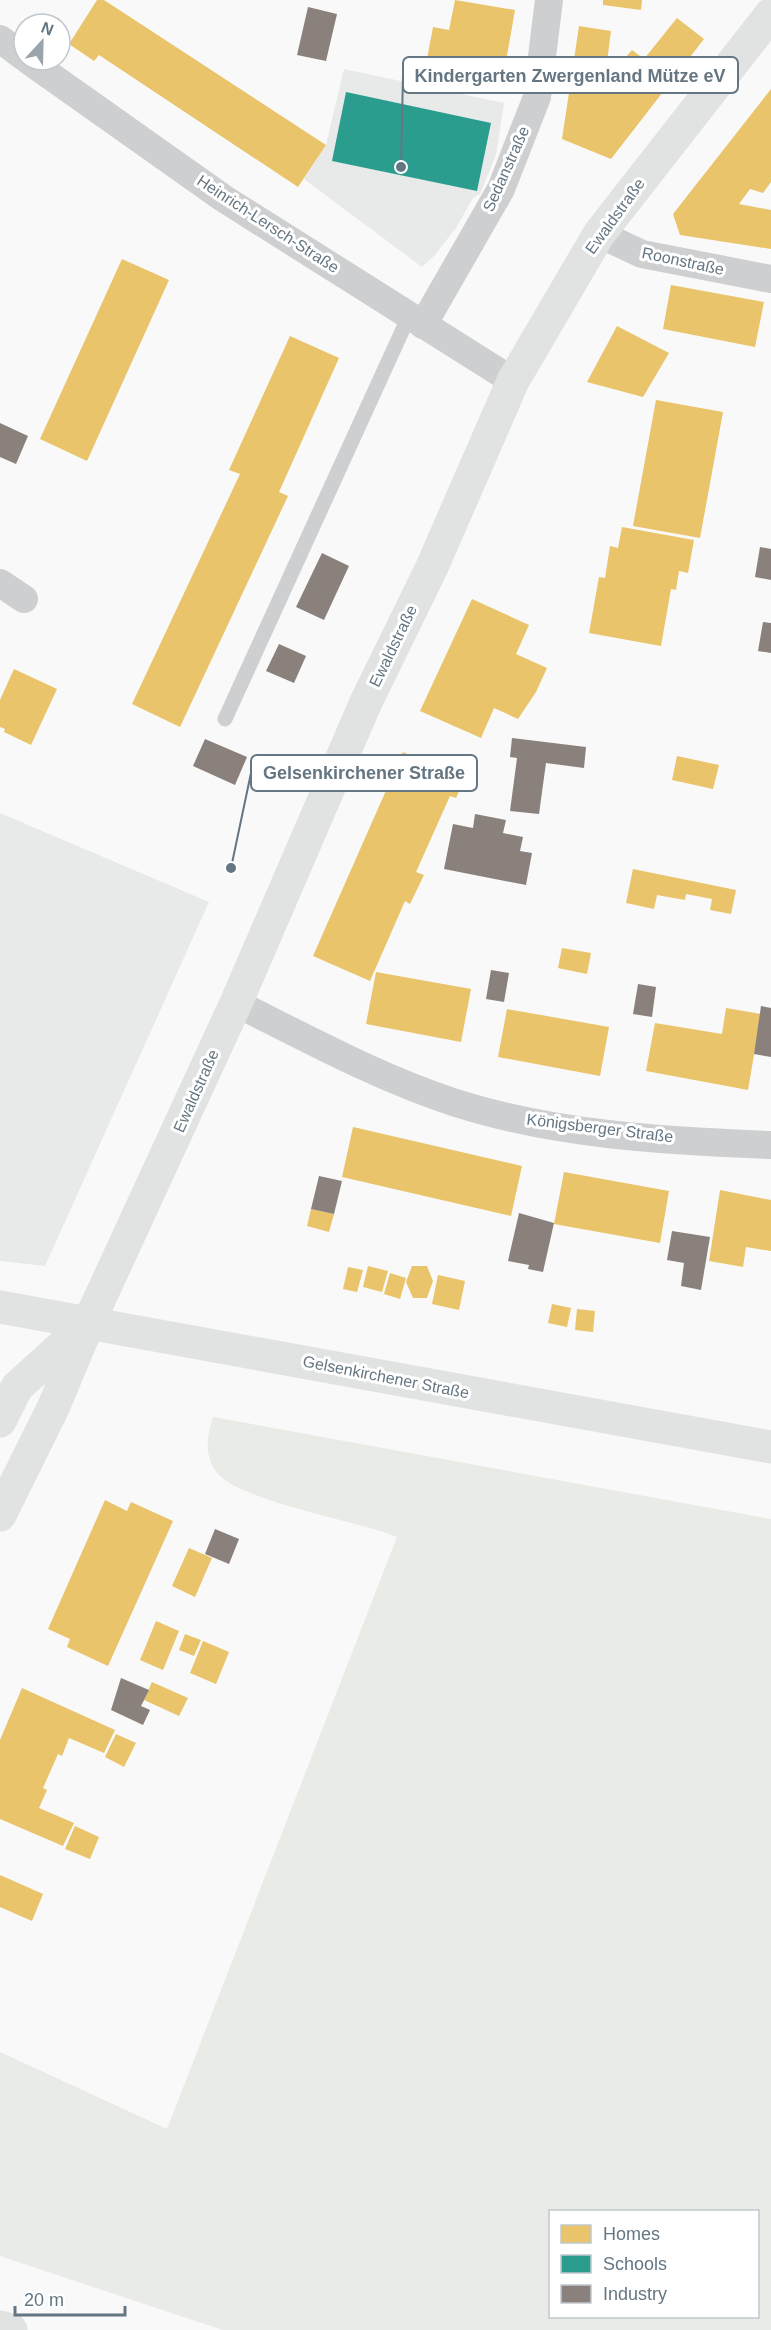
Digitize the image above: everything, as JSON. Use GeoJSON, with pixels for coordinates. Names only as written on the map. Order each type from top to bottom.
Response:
{"type":"FeatureCollection","features":[{"type":"Feature","properties":{"kind":"main road","name":"Ewaldstraße"},"geometry":{"type":"LineString","coordinates":[[0,1515],[53,1408],[89,1322],[236,1003],[366,702],[432,567],[513,381],[599,234],[771,14]]}},
{"type":"Feature","properties":{"kind":"main road","name":"Gelsenkirchener Straße"},"geometry":{"type":"LineString","coordinates":[[0,1307],[771,1447]]}},
{"type":"Feature","properties":{"kind":"main road","name":"Ewaldstraße"},"geometry":{"type":"LineString","coordinates":[[0,1421],[17,1387],[89,1322]]}},
{"type":"Feature","properties":{"kind":"main road"},"geometry":{"type":"LineString","coordinates":[[0,2326],[11,2330]]}},
{"type":"Feature","properties":{"kind":"street","name":"Sedanstraße"},"geometry":{"type":"LineString","coordinates":[[416,321],[505,179],[537,97],[549,0]]}},
{"type":"Feature","properties":{"kind":"street","name":"Heinrich-Lersch-Straße"},"geometry":{"type":"LineString","coordinates":[[45,72],[223,198],[513,381]]}},
{"type":"Feature","properties":{"kind":"street","name":"Roonstraße"},"geometry":{"type":"LineString","coordinates":[[599,234],[642,254],[771,279]]}},
{"type":"Feature","properties":{"kind":"street"},"geometry":{"type":"LineString","coordinates":[[0,583],[24,599]]}},
{"type":"Feature","properties":{"kind":"street","name":"Königsberger Straße"},"geometry":{"type":"LineString","coordinates":[[236,1003],[378,1074],[458,1103],[576,1129],[771,1144]]}},
{"type":"Feature","properties":{"kind":"lane"},"geometry":{"type":"LineString","coordinates":[[225,719],[416,321]]}},
{"type":"Feature","properties":{"kind":"shaded area"},"geometry":{"type":"Polygon","coordinates":[[[344,69],[504,103],[496,155],[480,194],[473,198],[456,228],[434,256],[422,267],[304,179],[326,145],[344,69]]]}},
{"type":"Feature","properties":{"kind":"shaded area"},"geometry":{"type":"Polygon","coordinates":[[[0,813],[209,902],[45,1266],[0,1261],[0,813]]]}},
{"type":"Feature","properties":{"kind":"shaded area"},"geometry":{"type":"Polygon","coordinates":[[[213,1417],[771,1519],[771,2330],[223,2330],[0,2256],[0,2052],[167,2129],[397,1537],[271,1501],[227,1481],[215,1470],[209,1457],[208,1437],[213,1417]]]}},
{"type":"Feature","properties":{"kind":"building: Homes"},"geometry":{"type":"Polygon","coordinates":[[[97,0],[104,0],[326,145],[298,187],[99,55],[94,61],[72,46],[72,39],[97,0]]]}},
{"type":"Feature","properties":{"kind":"building: Homes"},"geometry":{"type":"Polygon","coordinates":[[[455,0],[515,10],[505,67],[494,65],[492,77],[426,64],[433,27],[449,30],[455,0]]]}},
{"type":"Feature","properties":{"kind":"building: Homes"},"geometry":{"type":"Polygon","coordinates":[[[603,0],[642,0],[641,10],[603,5],[603,0]]]}},
{"type":"Feature","properties":{"kind":"building: Homes"},"geometry":{"type":"Polygon","coordinates":[[[677,18],[704,39],[611,159],[562,139],[579,26],[611,31],[607,62],[612,62],[611,73],[621,74],[618,66],[632,50],[644,59],[677,18]]]}},
{"type":"Feature","properties":{"kind":"building: Homes"},"geometry":{"type":"Polygon","coordinates":[[[771,89],[771,182],[763,193],[750,189],[739,204],[771,210],[771,249],[680,235],[673,214],[771,89]]]}},
{"type":"Feature","properties":{"kind":"building: Homes"},"geometry":{"type":"Polygon","coordinates":[[[122,259],[169,280],[87,461],[40,439],[122,259]]]}},
{"type":"Feature","properties":{"kind":"building: Homes"},"geometry":{"type":"Polygon","coordinates":[[[671,285],[764,302],[755,347],[663,329],[671,285]]]}},
{"type":"Feature","properties":{"kind":"building: Homes"},"geometry":{"type":"Polygon","coordinates":[[[617,326],[669,353],[643,397],[587,382],[617,326]]]}},
{"type":"Feature","properties":{"kind":"building: Homes"},"geometry":{"type":"Polygon","coordinates":[[[290,336],[339,358],[279,492],[288,496],[180,727],[132,704],[240,474],[229,470],[290,336]]]}},
{"type":"Feature","properties":{"kind":"building: Homes"},"geometry":{"type":"Polygon","coordinates":[[[656,400],[723,412],[700,538],[633,526],[656,400]]]}},
{"type":"Feature","properties":{"kind":"building: Homes"},"geometry":{"type":"Polygon","coordinates":[[[622,527],[694,540],[688,573],[679,571],[676,590],[671,589],[661,646],[589,633],[599,577],[605,578],[610,546],[618,548],[622,527]]]}},
{"type":"Feature","properties":{"kind":"building: Homes"},"geometry":{"type":"Polygon","coordinates":[[[472,599],[529,625],[516,654],[547,668],[536,692],[518,719],[494,708],[481,738],[420,711],[472,599]]]}},
{"type":"Feature","properties":{"kind":"building: Homes"},"geometry":{"type":"Polygon","coordinates":[[[14,669],[57,689],[31,745],[4,732],[5,729],[0,727],[0,700],[14,669]]]}},
{"type":"Feature","properties":{"kind":"building: Homes"},"geometry":{"type":"Polygon","coordinates":[[[403,752],[464,780],[456,798],[450,796],[416,872],[424,875],[410,904],[405,901],[370,981],[313,956],[403,752]]]}},
{"type":"Feature","properties":{"kind":"building: Homes"},"geometry":{"type":"Polygon","coordinates":[[[677,756],[719,765],[713,789],[672,780],[677,756]]]}},
{"type":"Feature","properties":{"kind":"building: Homes"},"geometry":{"type":"Polygon","coordinates":[[[633,869],[736,890],[731,914],[710,910],[712,899],[686,894],[685,900],[657,895],[654,909],[626,903],[633,869]]]}},
{"type":"Feature","properties":{"kind":"building: Homes"},"geometry":{"type":"Polygon","coordinates":[[[562,948],[591,953],[587,974],[558,968],[562,948]]]}},
{"type":"Feature","properties":{"kind":"building: Homes"},"geometry":{"type":"Polygon","coordinates":[[[376,972],[471,989],[461,1042],[366,1024],[376,972]]]}},
{"type":"Feature","properties":{"kind":"building: Homes"},"geometry":{"type":"Polygon","coordinates":[[[726,1008],[761,1014],[748,1090],[646,1071],[655,1023],[722,1034],[726,1008]]]}},
{"type":"Feature","properties":{"kind":"building: Homes"},"geometry":{"type":"Polygon","coordinates":[[[507,1009],[609,1027],[600,1076],[498,1057],[507,1009]]]}},
{"type":"Feature","properties":{"kind":"building: Homes"},"geometry":{"type":"Polygon","coordinates":[[[353,1127],[522,1166],[511,1216],[342,1177],[353,1127]]]}},
{"type":"Feature","properties":{"kind":"building: Homes"},"geometry":{"type":"Polygon","coordinates":[[[564,1172],[669,1191],[660,1243],[554,1224],[564,1172]]]}},
{"type":"Feature","properties":{"kind":"building: Homes"},"geometry":{"type":"Polygon","coordinates":[[[720,1190],[771,1200],[771,1251],[746,1247],[743,1267],[709,1261],[720,1190]]]}},
{"type":"Feature","properties":{"kind":"building: Homes"},"geometry":{"type":"Polygon","coordinates":[[[311,1209],[334,1214],[329,1232],[307,1226],[311,1209]]]}},
{"type":"Feature","properties":{"kind":"building: Homes"},"geometry":{"type":"Polygon","coordinates":[[[368,1266],[388,1271],[382,1292],[363,1287],[368,1266]]]}},
{"type":"Feature","properties":{"kind":"building: Homes"},"geometry":{"type":"Polygon","coordinates":[[[412,1266],[427,1266],[433,1281],[427,1298],[413,1298],[406,1282],[412,1266]]]}},
{"type":"Feature","properties":{"kind":"building: Homes"},"geometry":{"type":"Polygon","coordinates":[[[348,1267],[363,1270],[357,1292],[343,1289],[348,1267]]]}},
{"type":"Feature","properties":{"kind":"building: Homes"},"geometry":{"type":"Polygon","coordinates":[[[390,1273],[406,1278],[400,1299],[384,1294],[390,1273]]]}},
{"type":"Feature","properties":{"kind":"building: Homes"},"geometry":{"type":"Polygon","coordinates":[[[438,1275],[465,1281],[459,1310],[432,1304],[438,1275]]]}},
{"type":"Feature","properties":{"kind":"building: Homes"},"geometry":{"type":"Polygon","coordinates":[[[552,1304],[571,1308],[567,1327],[548,1323],[552,1304]]]}},
{"type":"Feature","properties":{"kind":"building: Homes"},"geometry":{"type":"Polygon","coordinates":[[[577,1309],[595,1311],[593,1332],[575,1330],[577,1309]]]}},
{"type":"Feature","properties":{"kind":"building: Homes"},"geometry":{"type":"Polygon","coordinates":[[[105,1500],[127,1511],[131,1502],[173,1521],[108,1666],[67,1647],[70,1639],[48,1629],[105,1500]]]}},
{"type":"Feature","properties":{"kind":"building: Homes"},"geometry":{"type":"Polygon","coordinates":[[[189,1548],[212,1558],[195,1597],[172,1586],[189,1548]]]}},
{"type":"Feature","properties":{"kind":"building: Homes"},"geometry":{"type":"Polygon","coordinates":[[[156,1621],[179,1631],[163,1670],[140,1660],[156,1621]]]}},
{"type":"Feature","properties":{"kind":"building: Homes"},"geometry":{"type":"Polygon","coordinates":[[[185,1634],[201,1640],[194,1656],[179,1650],[185,1634]]]}},
{"type":"Feature","properties":{"kind":"building: Homes"},"geometry":{"type":"Polygon","coordinates":[[[203,1641],[229,1652],[216,1684],[190,1673],[203,1641]]]}},
{"type":"Feature","properties":{"kind":"building: Homes"},"geometry":{"type":"Polygon","coordinates":[[[152,1682],[188,1698],[179,1716],[144,1700],[152,1682]]]}},
{"type":"Feature","properties":{"kind":"building: Homes"},"geometry":{"type":"Polygon","coordinates":[[[22,1688],[115,1730],[104,1753],[69,1738],[62,1756],[58,1754],[43,1788],[47,1790],[39,1808],[74,1823],[63,1846],[0,1819],[0,1740],[22,1688]]]}},
{"type":"Feature","properties":{"kind":"building: Homes"},"geometry":{"type":"Polygon","coordinates":[[[116,1734],[136,1743],[124,1767],[105,1757],[116,1734]]]}},
{"type":"Feature","properties":{"kind":"building: Homes"},"geometry":{"type":"Polygon","coordinates":[[[75,1826],[99,1837],[90,1859],[65,1849],[75,1826]]]}},
{"type":"Feature","properties":{"kind":"building: Homes"},"geometry":{"type":"Polygon","coordinates":[[[0,1875],[43,1894],[32,1921],[0,1907],[0,1875]]]}},
{"type":"Feature","properties":{"kind":"building: Schools"},"geometry":{"type":"Polygon","coordinates":[[[346,92],[491,123],[477,191],[332,161],[346,92]]]}},
{"type":"Feature","properties":{"kind":"building: Industry"},"geometry":{"type":"Polygon","coordinates":[[[308,7],[337,14],[326,61],[297,55],[308,7]]]}},
{"type":"Feature","properties":{"kind":"building: Industry"},"geometry":{"type":"Polygon","coordinates":[[[0,423],[28,436],[16,464],[0,457],[0,423]]]}},
{"type":"Feature","properties":{"kind":"building: Industry"},"geometry":{"type":"Polygon","coordinates":[[[760,547],[771,549],[771,580],[755,577],[760,547]]]}},
{"type":"Feature","properties":{"kind":"building: Industry"},"geometry":{"type":"Polygon","coordinates":[[[322,553],[349,566],[324,620],[296,607],[322,553]]]}},
{"type":"Feature","properties":{"kind":"building: Industry"},"geometry":{"type":"Polygon","coordinates":[[[763,622],[771,623],[771,653],[758,651],[763,622]]]}},
{"type":"Feature","properties":{"kind":"building: Industry"},"geometry":{"type":"Polygon","coordinates":[[[279,644],[306,656],[294,683],[266,671],[279,644]]]}},
{"type":"Feature","properties":{"kind":"building: Industry"},"geometry":{"type":"Polygon","coordinates":[[[512,738],[586,747],[584,768],[546,763],[539,814],[510,811],[517,758],[510,757],[512,738]]]}},
{"type":"Feature","properties":{"kind":"building: Industry"},"geometry":{"type":"Polygon","coordinates":[[[205,739],[247,757],[235,785],[193,766],[205,739]]]}},
{"type":"Feature","properties":{"kind":"building: Industry"},"geometry":{"type":"Polygon","coordinates":[[[475,814],[506,820],[503,833],[523,837],[520,851],[532,853],[526,885],[444,869],[453,824],[473,828],[475,814]]]}},
{"type":"Feature","properties":{"kind":"building: Industry"},"geometry":{"type":"Polygon","coordinates":[[[491,970],[509,973],[504,1002],[486,999],[491,970]]]}},
{"type":"Feature","properties":{"kind":"building: Industry"},"geometry":{"type":"Polygon","coordinates":[[[638,984],[656,987],[652,1017],[633,1014],[638,984]]]}},
{"type":"Feature","properties":{"kind":"building: Industry"},"geometry":{"type":"Polygon","coordinates":[[[761,1006],[771,1008],[771,1057],[754,1054],[761,1006]]]}},
{"type":"Feature","properties":{"kind":"building: Industry"},"geometry":{"type":"Polygon","coordinates":[[[319,1176],[342,1181],[334,1214],[311,1209],[319,1176]]]}},
{"type":"Feature","properties":{"kind":"building: Industry"},"geometry":{"type":"Polygon","coordinates":[[[519,1213],[554,1223],[543,1272],[528,1269],[529,1265],[508,1261],[519,1213]]]}},
{"type":"Feature","properties":{"kind":"building: Industry"},"geometry":{"type":"Polygon","coordinates":[[[672,1231],[710,1237],[701,1290],[681,1286],[684,1263],[667,1260],[672,1231]]]}},
{"type":"Feature","properties":{"kind":"building: Industry"},"geometry":{"type":"Polygon","coordinates":[[[215,1529],[239,1539],[229,1564],[205,1554],[215,1529]]]}},
{"type":"Feature","properties":{"kind":"building: Industry"},"geometry":{"type":"Polygon","coordinates":[[[121,1678],[149,1690],[141,1706],[150,1710],[143,1725],[111,1710],[121,1678]]]}},
{"type":"Feature","properties":{"kind":"place","name":"Kindergarten Zwergenland Mütze eV"},"geometry":{"type":"Point","coordinates":[401,167]}},
{"type":"Feature","properties":{"kind":"place","name":"Gelsenkirchener Straße"},"geometry":{"type":"Point","coordinates":[231,868]}}]}
